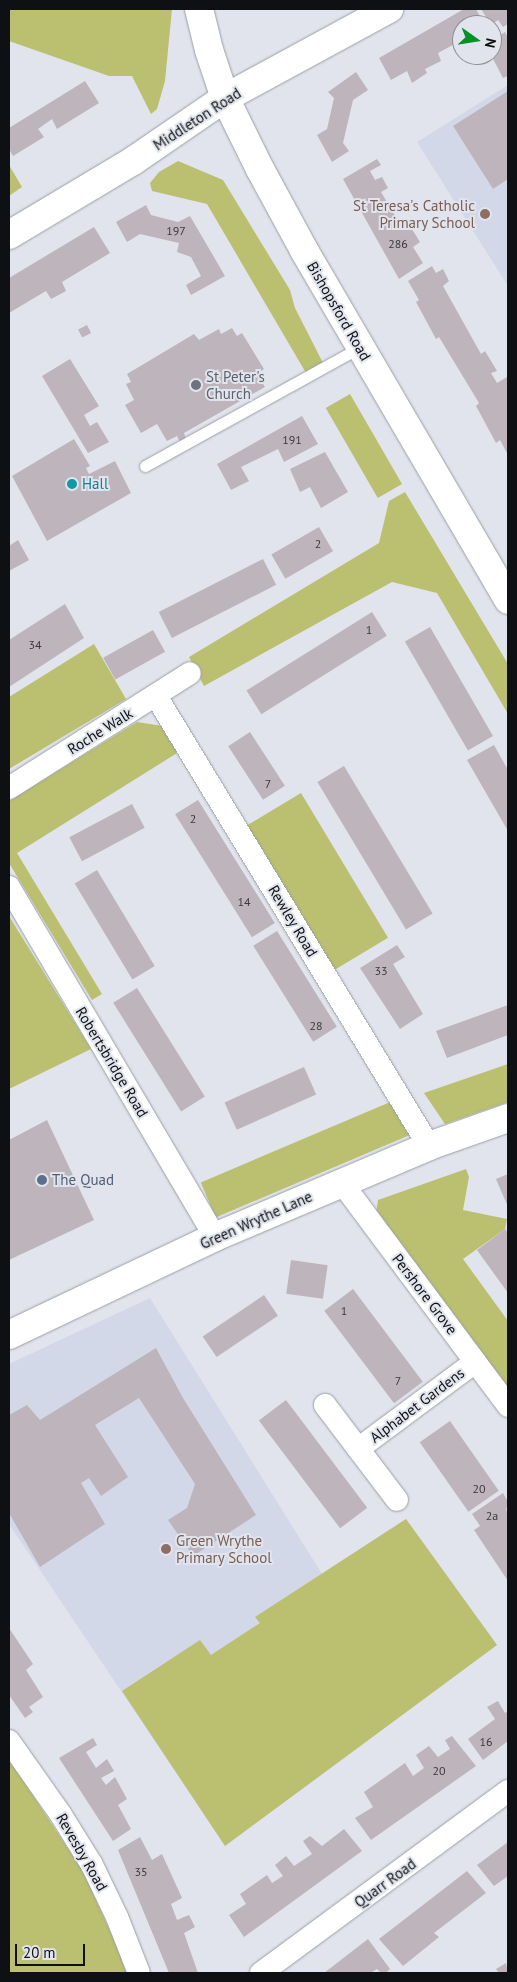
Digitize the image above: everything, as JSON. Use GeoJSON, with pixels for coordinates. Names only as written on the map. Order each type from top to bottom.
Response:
{"type":"FeatureCollection","features":[{"type":"Feature","properties":{"kind":"street","name":"Bishopsford Road"},"geometry":{"type":"LineString","coordinates":[[199,9],[209,50],[225,98],[278,202],[508,600]]}},
{"type":"Feature","properties":{"kind":"street","name":"Middleton Road"},"geometry":{"type":"LineString","coordinates":[[9,235],[133,161],[225,98],[389,9]]}},
{"type":"Feature","properties":{"kind":"street","name":"Roche Walk"},"geometry":{"type":"LineString","coordinates":[[9,788],[190,673]]}},
{"type":"Feature","properties":{"kind":"street","name":"Rewley Road"},"geometry":{"type":"LineString","coordinates":[[156,696],[429,1146]]}},
{"type":"Feature","properties":{"kind":"street","name":"Robertsbridge Road"},"geometry":{"type":"LineString","coordinates":[[9,887],[215,1237]]}},
{"type":"Feature","properties":{"kind":"street","name":"Green Wrythe Lane"},"geometry":{"type":"LineString","coordinates":[[9,1335],[215,1237],[429,1146],[508,1118]]}},
{"type":"Feature","properties":{"kind":"street","name":"Pershore Grove"},"geometry":{"type":"LineString","coordinates":[[342,1183],[508,1406]]}},
{"type":"Feature","properties":{"kind":"street","name":"Alphabet Gardens"},"geometry":{"type":"LineString","coordinates":[[358,1449],[476,1362]]}},
{"type":"Feature","properties":{"kind":"street","name":"Alphabet Gardens"},"geometry":{"type":"LineString","coordinates":[[326,1405],[397,1500]]}},
{"type":"Feature","properties":{"kind":"street","name":"Revesby Road"},"geometry":{"type":"LineString","coordinates":[[9,1740],[61,1815],[92,1865],[117,1917],[139,1973]]}},
{"type":"Feature","properties":{"kind":"street","name":"Quarr Road"},"geometry":{"type":"LineString","coordinates":[[260,1973],[508,1791]]}},
{"type":"Feature","properties":{"kind":"lane"},"geometry":{"type":"LineString","coordinates":[[145,466],[361,347]]}},
{"type":"Feature","properties":{"kind":"shaded area","name":"St Teresa's Catholic Primary School"},"geometry":{"type":"Polygon","coordinates":[[[508,85],[508,286],[417,142],[508,85]]]}},
{"type":"Feature","properties":{"kind":"shaded area","name":"Green Wrythe Primary School"},"geometry":{"type":"Polygon","coordinates":[[[150,1298],[322,1574],[406,1519],[497,1645],[225,1846],[9,1524],[9,1364],[150,1298]]]}},
{"type":"Feature","properties":{"kind":"green space"},"geometry":{"type":"Polygon","coordinates":[[[9,9],[172,9],[165,81],[157,109],[151,114],[132,76],[109,76],[9,41],[9,9]]]}},
{"type":"Feature","properties":{"kind":"green space"},"geometry":{"type":"Polygon","coordinates":[[[178,161],[223,180],[290,290],[295,308],[323,363],[306,373],[207,204],[152,191],[150,183],[159,172],[178,161]]]}},
{"type":"Feature","properties":{"kind":"green space"},"geometry":{"type":"Polygon","coordinates":[[[9,165],[22,187],[9,196],[9,165]]]}},
{"type":"Feature","properties":{"kind":"green space"},"geometry":{"type":"Polygon","coordinates":[[[350,394],[402,484],[378,498],[326,408],[350,394]]]}},
{"type":"Feature","properties":{"kind":"green space"},"geometry":{"type":"Polygon","coordinates":[[[405,492],[508,664],[508,714],[437,593],[392,582],[204,686],[189,657],[379,543],[389,501],[405,492]]]}},
{"type":"Feature","properties":{"kind":"green space"},"geometry":{"type":"Polygon","coordinates":[[[94,644],[126,699],[9,769],[9,697],[94,644]]]}},
{"type":"Feature","properties":{"kind":"green space"},"geometry":{"type":"Polygon","coordinates":[[[137,722],[169,727],[182,750],[17,853],[102,994],[92,1000],[9,863],[9,801],[137,722]]]}},
{"type":"Feature","properties":{"kind":"green space"},"geometry":{"type":"Polygon","coordinates":[[[301,793],[388,938],[331,972],[244,828],[301,793]]]}},
{"type":"Feature","properties":{"kind":"green space"},"geometry":{"type":"Polygon","coordinates":[[[9,916],[91,1049],[9,1089],[9,916]]]}},
{"type":"Feature","properties":{"kind":"green space"},"geometry":{"type":"Polygon","coordinates":[[[508,1064],[508,1102],[445,1124],[424,1093],[508,1064]]]}},
{"type":"Feature","properties":{"kind":"green space"},"geometry":{"type":"Polygon","coordinates":[[[395,1100],[410,1135],[216,1217],[201,1182],[395,1100]]]}},
{"type":"Feature","properties":{"kind":"green space"},"geometry":{"type":"Polygon","coordinates":[[[466,1169],[469,1177],[463,1210],[507,1219],[505,1229],[463,1259],[508,1321],[508,1393],[376,1214],[378,1200],[466,1169]]]}},
{"type":"Feature","properties":{"kind":"green space"},"geometry":{"type":"Polygon","coordinates":[[[406,1519],[497,1645],[225,1846],[122,1691],[200,1640],[211,1655],[260,1623],[255,1617],[406,1519]]]}},
{"type":"Feature","properties":{"kind":"green space"},"geometry":{"type":"Polygon","coordinates":[[[9,1759],[84,1873],[129,1973],[9,1973],[9,1759]]]}},
{"type":"Feature","properties":{"kind":"building"},"geometry":{"type":"Polygon","coordinates":[[[464,9],[476,9],[479,15],[454,15],[464,9]]]}},
{"type":"Feature","properties":{"kind":"building"},"geometry":{"type":"Polygon","coordinates":[[[481,9],[508,9],[508,24],[503,27],[502,26],[502,15],[485,15],[481,9]]]}},
{"type":"Feature","properties":{"kind":"building"},"geometry":{"type":"Polygon","coordinates":[[[452,16],[452,45],[438,53],[441,61],[425,69],[427,73],[412,83],[407,71],[391,80],[379,58],[452,16]]]}},
{"type":"Feature","properties":{"kind":"building"},"geometry":{"type":"Polygon","coordinates":[[[505,32],[508,38],[508,76],[503,78],[496,65],[502,65],[502,34],[505,32]]]}},
{"type":"Feature","properties":{"kind":"building"},"geometry":{"type":"Polygon","coordinates":[[[356,72],[368,90],[353,100],[343,143],[349,151],[332,162],[317,135],[327,129],[334,98],[328,92],[356,72]]]}},
{"type":"Feature","properties":{"kind":"building"},"geometry":{"type":"Polygon","coordinates":[[[85,81],[99,103],[57,129],[52,119],[38,129],[44,137],[13,156],[9,149],[9,128],[85,81]]]}},
{"type":"Feature","properties":{"kind":"building"},"geometry":{"type":"Polygon","coordinates":[[[508,91],[508,179],[493,189],[453,126],[508,91]]]}},
{"type":"Feature","properties":{"kind":"building"},"geometry":{"type":"Polygon","coordinates":[[[377,159],[381,165],[370,171],[375,180],[382,177],[388,188],[381,192],[403,229],[410,226],[420,242],[413,247],[423,263],[399,279],[343,179],[377,159]]]}},
{"type":"Feature","properties":{"kind":"building"},"geometry":{"type":"Polygon","coordinates":[[[146,205],[151,215],[178,222],[190,216],[225,276],[191,295],[186,285],[201,276],[191,257],[177,252],[179,243],[140,234],[127,242],[116,222],[146,205]]]}},
{"type":"Feature","properties":{"kind":"building"},"geometry":{"type":"Polygon","coordinates":[[[94,227],[110,253],[62,282],[66,291],[51,299],[46,291],[9,313],[9,278],[94,227]]]}},
{"type":"Feature","properties":{"kind":"building"},"geometry":{"type":"Polygon","coordinates":[[[432,266],[436,273],[443,269],[449,281],[443,286],[481,354],[485,351],[497,371],[491,373],[497,383],[507,377],[508,379],[508,455],[500,440],[496,443],[476,406],[479,403],[439,337],[436,339],[416,302],[419,300],[408,281],[432,266]]]}},
{"type":"Feature","properties":{"kind":"building"},"geometry":{"type":"Polygon","coordinates":[[[87,325],[91,333],[82,338],[78,330],[87,325]]]}},
{"type":"Feature","properties":{"kind":"building","name":"St Peter's Church"},"geometry":{"type":"Polygon","coordinates":[[[232,328],[237,336],[242,333],[264,369],[257,374],[265,387],[184,433],[186,439],[180,442],[177,436],[167,441],[157,424],[141,433],[125,405],[134,400],[126,384],[131,382],[127,374],[194,334],[199,340],[219,329],[221,334],[232,328]]]}},
{"type":"Feature","properties":{"kind":"building"},"geometry":{"type":"Polygon","coordinates":[[[70,359],[99,406],[84,415],[90,426],[97,422],[109,442],[88,453],[42,376],[70,359]]]}},
{"type":"Feature","properties":{"kind":"building"},"geometry":{"type":"Polygon","coordinates":[[[302,416],[318,444],[284,462],[278,449],[241,467],[249,481],[231,490],[217,464],[302,416]]]}},
{"type":"Feature","properties":{"kind":"building","name":"Hall"},"geometry":{"type":"Polygon","coordinates":[[[74,439],[90,466],[86,468],[89,474],[115,461],[131,493],[47,541],[12,476],[74,439]]]}},
{"type":"Feature","properties":{"kind":"building"},"geometry":{"type":"Polygon","coordinates":[[[325,452],[348,492],[321,508],[310,487],[300,492],[290,469],[325,452]]]}},
{"type":"Feature","properties":{"kind":"building"},"geometry":{"type":"Polygon","coordinates":[[[319,527],[333,551],[285,579],[271,554],[319,527]]]}},
{"type":"Feature","properties":{"kind":"building"},"geometry":{"type":"Polygon","coordinates":[[[18,540],[29,560],[9,571],[9,546],[18,540]]]}},
{"type":"Feature","properties":{"kind":"building"},"geometry":{"type":"Polygon","coordinates":[[[263,559],[276,585],[172,638],[159,612],[263,559]]]}},
{"type":"Feature","properties":{"kind":"building"},"geometry":{"type":"Polygon","coordinates":[[[65,604],[84,638],[9,687],[9,640],[65,604]]]}},
{"type":"Feature","properties":{"kind":"building"},"geometry":{"type":"Polygon","coordinates":[[[372,612],[387,636],[261,714],[246,690],[372,612]]]}},
{"type":"Feature","properties":{"kind":"building"},"geometry":{"type":"Polygon","coordinates":[[[430,627],[493,736],[468,751],[405,642],[430,627]]]}},
{"type":"Feature","properties":{"kind":"building"},"geometry":{"type":"Polygon","coordinates":[[[153,630],[165,652],[115,679],[103,658],[153,630]]]}},
{"type":"Feature","properties":{"kind":"building"},"geometry":{"type":"Polygon","coordinates":[[[250,732],[285,786],[263,800],[228,746],[250,732]]]}},
{"type":"Feature","properties":{"kind":"building"},"geometry":{"type":"Polygon","coordinates":[[[494,745],[508,770],[508,831],[467,760],[494,745]]]}},
{"type":"Feature","properties":{"kind":"building"},"geometry":{"type":"Polygon","coordinates":[[[344,766],[433,913],[406,929],[317,782],[344,766]]]}},
{"type":"Feature","properties":{"kind":"building"},"geometry":{"type":"Polygon","coordinates":[[[198,800],[275,923],[252,937],[175,814],[198,800]]]}},
{"type":"Feature","properties":{"kind":"building"},"geometry":{"type":"Polygon","coordinates":[[[132,804],[145,828],[82,861],[69,837],[132,804]]]}},
{"type":"Feature","properties":{"kind":"building"},"geometry":{"type":"Polygon","coordinates":[[[97,870],[155,966],[132,979],[75,883],[97,870]]]}},
{"type":"Feature","properties":{"kind":"building"},"geometry":{"type":"Polygon","coordinates":[[[277,931],[337,1027],[313,1042],[253,946],[277,931]]]}},
{"type":"Feature","properties":{"kind":"building"},"geometry":{"type":"Polygon","coordinates":[[[397,945],[405,957],[393,964],[423,1014],[400,1029],[360,968],[397,945]]]}},
{"type":"Feature","properties":{"kind":"building"},"geometry":{"type":"Polygon","coordinates":[[[137,988],[205,1097],[181,1111],[113,1003],[137,988]]]}},
{"type":"Feature","properties":{"kind":"building"},"geometry":{"type":"Polygon","coordinates":[[[508,1005],[508,1035],[447,1058],[436,1031],[508,1005]]]}},
{"type":"Feature","properties":{"kind":"building"},"geometry":{"type":"Polygon","coordinates":[[[304,1067],[316,1094],[237,1130],[225,1102],[304,1067]]]}},
{"type":"Feature","properties":{"kind":"building","name":"The Quad"},"geometry":{"type":"Polygon","coordinates":[[[47,1120],[94,1220],[9,1260],[9,1140],[47,1120]]]}},
{"type":"Feature","properties":{"kind":"building"},"geometry":{"type":"Polygon","coordinates":[[[508,1174],[508,1207],[496,1179],[508,1174]]]}},
{"type":"Feature","properties":{"kind":"building"},"geometry":{"type":"Polygon","coordinates":[[[505,1229],[508,1233],[508,1293],[477,1250],[505,1229]]]}},
{"type":"Feature","properties":{"kind":"building"},"geometry":{"type":"Polygon","coordinates":[[[291,1260],[328,1265],[323,1299],[286,1294],[291,1260]]]}},
{"type":"Feature","properties":{"kind":"building"},"geometry":{"type":"Polygon","coordinates":[[[353,1289],[423,1382],[394,1403],[324,1311],[353,1289]]]}},
{"type":"Feature","properties":{"kind":"building"},"geometry":{"type":"Polygon","coordinates":[[[264,1295],[278,1316],[217,1357],[203,1336],[264,1295]]]}},
{"type":"Feature","properties":{"kind":"building"},"geometry":{"type":"Polygon","coordinates":[[[156,1348],[183,1398],[256,1515],[193,1556],[168,1520],[187,1508],[195,1484],[139,1398],[95,1425],[128,1477],[101,1496],[89,1478],[81,1483],[105,1524],[40,1567],[9,1513],[9,1415],[27,1405],[40,1420],[156,1348]]]}},
{"type":"Feature","properties":{"kind":"building"},"geometry":{"type":"Polygon","coordinates":[[[286,1400],[367,1508],[340,1528],[259,1420],[286,1400]]]}},
{"type":"Feature","properties":{"kind":"building"},"geometry":{"type":"Polygon","coordinates":[[[450,1421],[499,1491],[468,1512],[420,1442],[450,1421]]]}},
{"type":"Feature","properties":{"kind":"building"},"geometry":{"type":"Polygon","coordinates":[[[503,1493],[508,1502],[506,1510],[508,1513],[508,1581],[474,1530],[480,1526],[472,1514],[503,1493]]]}},
{"type":"Feature","properties":{"kind":"building"},"geometry":{"type":"Polygon","coordinates":[[[9,1628],[33,1664],[26,1670],[43,1697],[29,1707],[33,1712],[25,1718],[9,1695],[9,1628]]]}},
{"type":"Feature","properties":{"kind":"building"},"geometry":{"type":"Polygon","coordinates":[[[498,1701],[505,1713],[508,1711],[508,1741],[483,1760],[468,1739],[495,1719],[487,1707],[498,1701]]]}},
{"type":"Feature","properties":{"kind":"building"},"geometry":{"type":"Polygon","coordinates":[[[452,1736],[476,1766],[371,1840],[355,1818],[373,1807],[364,1792],[405,1763],[413,1776],[424,1768],[416,1755],[429,1746],[438,1757],[450,1749],[445,1740],[452,1736]]]}},
{"type":"Feature","properties":{"kind":"building"},"geometry":{"type":"Polygon","coordinates":[[[93,1738],[97,1745],[86,1752],[96,1768],[107,1759],[114,1771],[101,1778],[106,1785],[115,1777],[127,1799],[118,1805],[131,1829],[113,1841],[59,1758],[93,1738]]]}},
{"type":"Feature","properties":{"kind":"building"},"geometry":{"type":"Polygon","coordinates":[[[344,1829],[362,1851],[244,1937],[229,1915],[246,1904],[240,1894],[267,1875],[272,1883],[283,1876],[275,1865],[286,1856],[294,1866],[312,1854],[303,1841],[310,1836],[322,1846],[344,1829]]]}},
{"type":"Feature","properties":{"kind":"building"},"geometry":{"type":"Polygon","coordinates":[[[140,1837],[152,1860],[162,1854],[182,1898],[171,1904],[177,1920],[189,1915],[195,1927],[184,1933],[198,1973],[169,1973],[118,1850],[140,1837]]]}},
{"type":"Feature","properties":{"kind":"building"},"geometry":{"type":"Polygon","coordinates":[[[508,1842],[508,1876],[494,1886],[477,1865],[508,1842]]]}},
{"type":"Feature","properties":{"kind":"building"},"geometry":{"type":"Polygon","coordinates":[[[467,1871],[486,1893],[434,1933],[439,1937],[403,1966],[379,1939],[467,1871]]]}},
{"type":"Feature","properties":{"kind":"building"},"geometry":{"type":"Polygon","coordinates":[[[368,1939],[390,1969],[386,1973],[381,1973],[377,1969],[370,1973],[324,1973],[368,1939]]]}},
{"type":"Feature","properties":{"kind":"building"},"geometry":{"type":"Polygon","coordinates":[[[506,1963],[508,1973],[499,1973],[496,1969],[506,1963]]]}},
{"type":"Feature","properties":{"kind":"place","name":"St Teresa's Catholic Primary School"},"geometry":{"type":"Point","coordinates":[485,214]}},
{"type":"Feature","properties":{"kind":"place","name":"St Peter's Church"},"geometry":{"type":"Point","coordinates":[196,385]}},
{"type":"Feature","properties":{"kind":"place","name":"Hall"},"geometry":{"type":"Point","coordinates":[72,484]}},
{"type":"Feature","properties":{"kind":"place","name":"The Quad"},"geometry":{"type":"Point","coordinates":[42,1180]}},
{"type":"Feature","properties":{"kind":"place","name":"Green Wrythe Primary School"},"geometry":{"type":"Point","coordinates":[166,1549]}}]}
